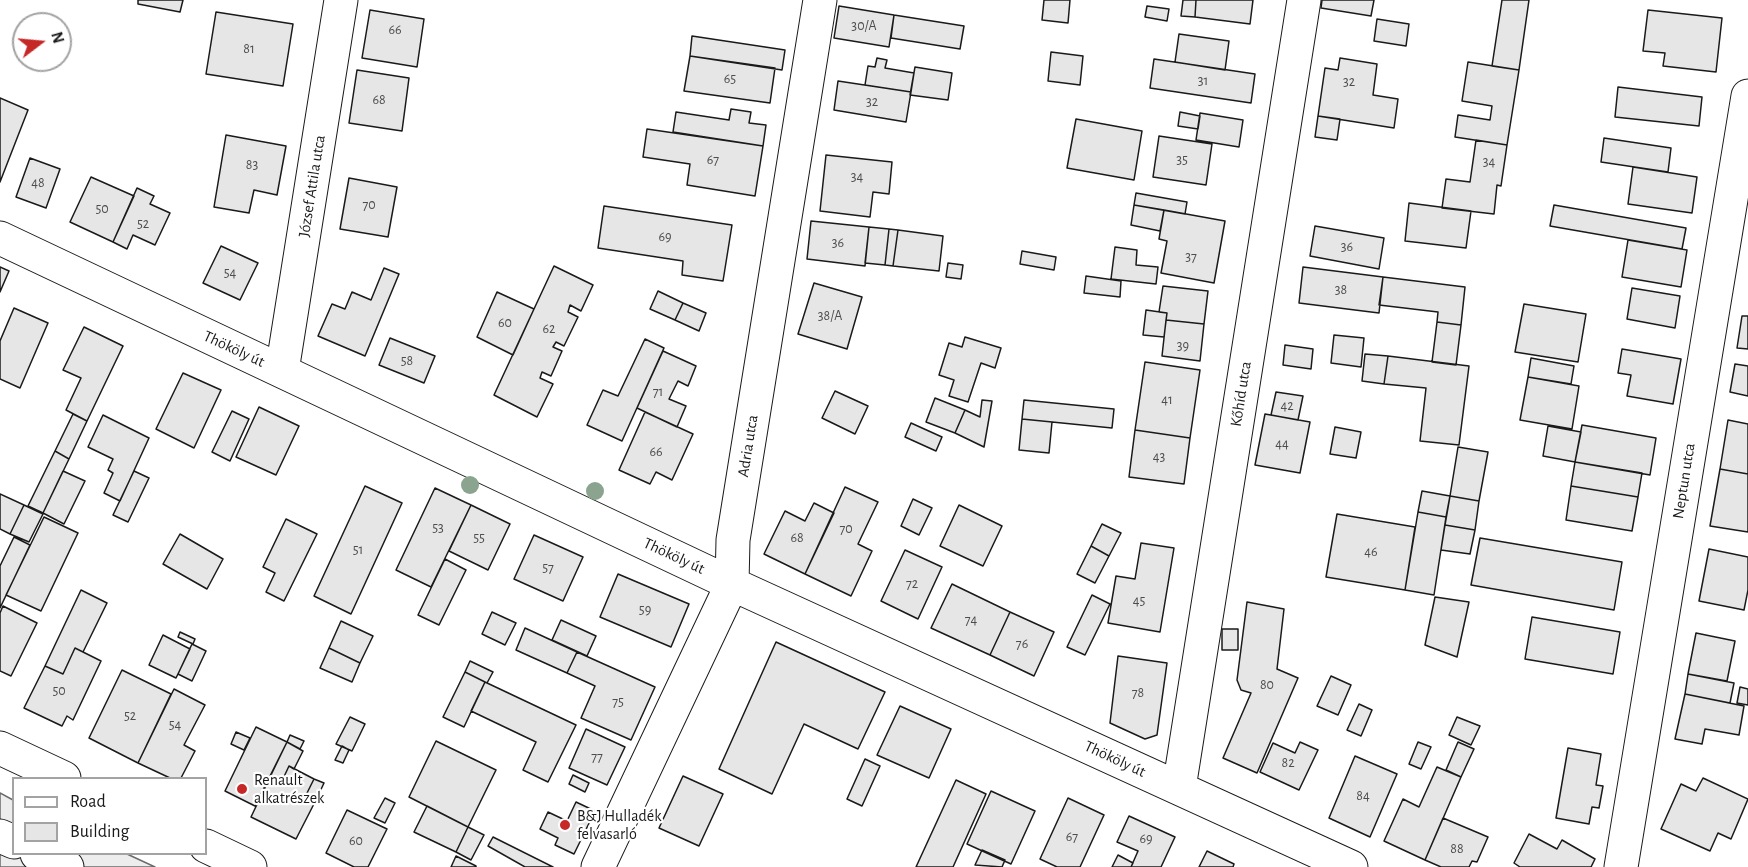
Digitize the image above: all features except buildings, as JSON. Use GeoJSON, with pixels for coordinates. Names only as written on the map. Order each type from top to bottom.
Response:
{"type":"FeatureCollection","features":[{"type":"Feature","properties":{"kind":"street","name":"József Attila utca"},"geometry":{"type":"LineString","coordinates":[[282,371],[341,0]]}},
{"type":"Feature","properties":{"kind":"street","name":"Adria utca"},"geometry":{"type":"LineString","coordinates":[[598,867],[732,584],[733,540],[820,0]]}},
{"type":"Feature","properties":{"kind":"street","name":"Kőhíd utca"},"geometry":{"type":"LineString","coordinates":[[1179,788],[1304,0]]}},
{"type":"Feature","properties":{"kind":"street","name":"Neptun utca"},"geometry":{"type":"LineString","coordinates":[[1621,867],[1748,96]]}},
{"type":"Feature","properties":{"kind":"street","name":"Thököly út"},"geometry":{"type":"LineString","coordinates":[[0,238],[732,584],[1351,867]]}},
{"type":"Feature","properties":{"kind":"street"},"geometry":{"type":"LineString","coordinates":[[0,748],[62,777]]}},
{"type":"Feature","properties":{"kind":"street"},"geometry":{"type":"LineString","coordinates":[[207,846],[249,867]]}},
{"type":"Feature","properties":{"kind":"street"},"geometry":{"type":"LineString","coordinates":[[40,855],[67,867]]}},
{"type":"Feature","properties":{"kind":"shaded area"},"geometry":{"type":"Polygon","coordinates":[[[0,793],[12,799],[12,855],[129,855],[155,867],[0,867],[0,793]]]}},
{"type":"Feature","properties":{"kind":"place","name":"Renault alkatrészek"},"geometry":{"type":"Point","coordinates":[242,789]}},
{"type":"Feature","properties":{"kind":"place","name":"B&J Hulladék felvasarló"},"geometry":{"type":"Point","coordinates":[565,825]}}]}
